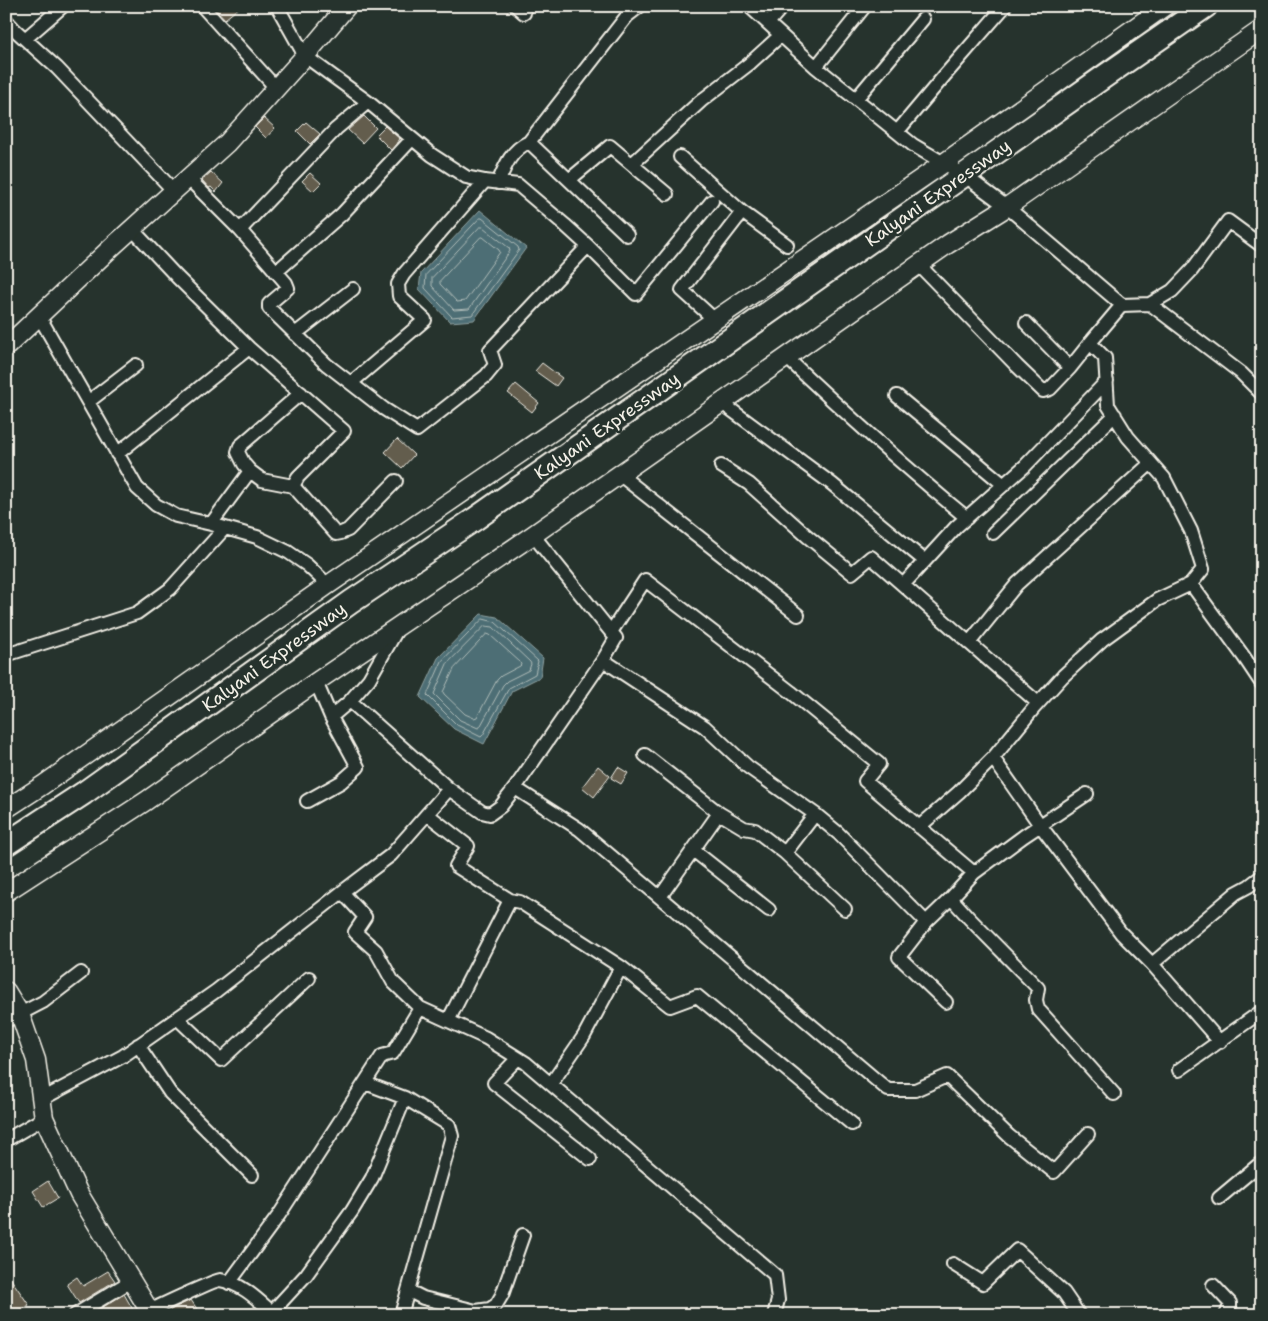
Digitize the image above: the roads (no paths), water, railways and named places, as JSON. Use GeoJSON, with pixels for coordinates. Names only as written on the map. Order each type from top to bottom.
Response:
{"type":"FeatureCollection","features":[{"type":"Feature","properties":{"kind":"highway","name":"Kalyani Expressway"},"geometry":{"type":"LineString","coordinates":[[6,844],[84,793],[351,602],[475,519],[1206,6]]}},
{"type":"Feature","properties":{"kind":"street"},"geometry":{"type":"LineString","coordinates":[[25,39],[63,6]]}},
{"type":"Feature","properties":{"kind":"street"},"geometry":{"type":"LineString","coordinates":[[202,6],[276,88]]}},
{"type":"Feature","properties":{"kind":"street"},"geometry":{"type":"LineString","coordinates":[[277,6],[305,56],[368,102],[432,155],[466,177],[518,186],[565,224],[636,294],[712,201]]}},
{"type":"Feature","properties":{"kind":"street"},"geometry":{"type":"LineString","coordinates":[[7,345],[227,143],[347,6]]}},
{"type":"Feature","properties":{"kind":"street"},"geometry":{"type":"LineString","coordinates":[[351,383],[425,320],[399,296],[398,284],[409,268],[491,182],[520,146],[528,142],[627,16],[640,6]]}},
{"type":"Feature","properties":{"kind":"street"},"geometry":{"type":"LineString","coordinates":[[749,6],[816,67],[913,145],[964,175],[1007,207],[1122,305],[1150,304],[1172,291],[1192,270],[1228,222],[1262,246]]}},
{"type":"Feature","properties":{"kind":"street"},"geometry":{"type":"LineString","coordinates":[[768,23],[783,6]]}},
{"type":"Feature","properties":{"kind":"street"},"geometry":{"type":"LineString","coordinates":[[816,67],[865,6]]}},
{"type":"Feature","properties":{"kind":"street"},"geometry":{"type":"LineString","coordinates":[[897,132],[1005,6]]}},
{"type":"Feature","properties":{"kind":"street"},"geometry":{"type":"LineString","coordinates":[[6,809],[328,585],[944,163],[1165,6]]}},
{"type":"Feature","properties":{"kind":"street"},"geometry":{"type":"LineString","coordinates":[[856,99],[923,19]]}},
{"type":"Feature","properties":{"kind":"street"},"geometry":{"type":"LineString","coordinates":[[6,20],[57,68],[174,191]]}},
{"type":"Feature","properties":{"kind":"street"},"geometry":{"type":"LineString","coordinates":[[6,892],[146,801],[316,682],[533,535],[948,244],[1007,207],[1262,29]]}},
{"type":"Feature","properties":{"kind":"street"},"geometry":{"type":"LineString","coordinates":[[632,164],[701,101],[750,64],[781,36]]}},
{"type":"Feature","properties":{"kind":"street"},"geometry":{"type":"LineString","coordinates":[[240,230],[336,129],[368,102]]}},
{"type":"Feature","properties":{"kind":"street"},"geometry":{"type":"LineString","coordinates":[[276,272],[342,214],[412,139]]}},
{"type":"Feature","properties":{"kind":"street"},"geometry":{"type":"LineString","coordinates":[[528,142],[627,235]]}},
{"type":"Feature","properties":{"kind":"street"},"geometry":{"type":"LineString","coordinates":[[569,180],[610,146],[667,194]]}},
{"type":"Feature","properties":{"kind":"street"},"geometry":{"type":"LineString","coordinates":[[680,157],[742,212],[788,246]]}},
{"type":"Feature","properties":{"kind":"street"},"geometry":{"type":"LineString","coordinates":[[188,178],[240,230],[286,283],[288,288],[269,304],[280,320],[326,364],[384,409],[417,430],[486,376],[495,365],[490,350],[588,246]]}},
{"type":"Feature","properties":{"kind":"street"},"geometry":{"type":"LineString","coordinates":[[715,320],[682,290],[742,212]]}},
{"type":"Feature","properties":{"kind":"street"},"geometry":{"type":"LineString","coordinates":[[132,229],[177,277],[249,348],[344,431],[298,477],[294,486]]}},
{"type":"Feature","properties":{"kind":"street"},"geometry":{"type":"LineString","coordinates":[[919,265],[1043,391],[1050,389],[1070,368],[1122,305]]}},
{"type":"Feature","properties":{"kind":"street"},"geometry":{"type":"LineString","coordinates":[[295,334],[353,289]]}},
{"type":"Feature","properties":{"kind":"street"},"geometry":{"type":"LineString","coordinates":[[1150,304],[1241,373],[1262,394]]}},
{"type":"Feature","properties":{"kind":"street"},"geometry":{"type":"LineString","coordinates":[[40,316],[137,488],[156,505],[176,516],[225,528],[256,538],[288,552],[307,565],[328,585]]}},
{"type":"Feature","properties":{"kind":"street"},"geometry":{"type":"LineString","coordinates":[[1026,323],[1070,368]]}},
{"type":"Feature","properties":{"kind":"street"},"geometry":{"type":"LineString","coordinates":[[919,826],[959,792],[993,758],[1063,676],[1102,640],[1157,600],[1191,584],[1203,569],[1191,531],[1164,478],[1128,437],[1108,405],[1105,358],[1090,343]]}},
{"type":"Feature","properties":{"kind":"street"},"geometry":{"type":"LineString","coordinates":[[117,454],[249,348]]}},
{"type":"Feature","properties":{"kind":"street"},"geometry":{"type":"LineString","coordinates":[[786,357],[860,427],[967,518]]}},
{"type":"Feature","properties":{"kind":"street"},"geometry":{"type":"LineString","coordinates":[[88,402],[136,364]]}},
{"type":"Feature","properties":{"kind":"street"},"geometry":{"type":"LineString","coordinates":[[903,585],[956,527],[1025,466],[1107,381]]}},
{"type":"Feature","properties":{"kind":"street"},"geometry":{"type":"LineString","coordinates":[[300,393],[240,446],[238,452],[250,471],[262,480],[294,486],[336,534],[348,530],[396,481]]}},
{"type":"Feature","properties":{"kind":"street"},"geometry":{"type":"LineString","coordinates":[[896,396],[1004,485]]}},
{"type":"Feature","properties":{"kind":"street"},"geometry":{"type":"LineString","coordinates":[[722,403],[832,484],[925,561]]}},
{"type":"Feature","properties":{"kind":"street"},"geometry":{"type":"LineString","coordinates":[[993,533],[1115,415]]}},
{"type":"Feature","properties":{"kind":"street"},"geometry":{"type":"LineString","coordinates":[[968,643],[1018,584],[1151,463]]}},
{"type":"Feature","properties":{"kind":"street"},"geometry":{"type":"LineString","coordinates":[[721,466],[749,484],[852,573],[870,557],[1038,704]]}},
{"type":"Feature","properties":{"kind":"street"},"geometry":{"type":"LineString","coordinates":[[211,524],[250,471]]}},
{"type":"Feature","properties":{"kind":"street"},"geometry":{"type":"LineString","coordinates":[[620,474],[798,615]]}},
{"type":"Feature","properties":{"kind":"street"},"geometry":{"type":"LineString","coordinates":[[6,655],[137,613],[170,589],[225,528]]}},
{"type":"Feature","properties":{"kind":"street"},"geometry":{"type":"LineString","coordinates":[[350,701],[449,789],[482,812],[490,814],[501,806],[604,660],[616,638],[533,535]]}},
{"type":"Feature","properties":{"kind":"street"},"geometry":{"type":"LineString","coordinates":[[611,632],[644,580],[791,692],[879,764],[865,781],[974,872]]}},
{"type":"Feature","properties":{"kind":"street"},"geometry":{"type":"LineString","coordinates":[[1191,584],[1262,684]]}},
{"type":"Feature","properties":{"kind":"street"},"geometry":{"type":"LineString","coordinates":[[331,716],[350,701],[369,679],[399,626]]}},
{"type":"Feature","properties":{"kind":"street"},"geometry":{"type":"LineString","coordinates":[[604,660],[705,727],[748,767],[816,814],[838,833],[926,922]]}},
{"type":"Feature","properties":{"kind":"street"},"geometry":{"type":"LineString","coordinates":[[307,800],[341,782],[358,767],[331,716],[316,682]]}},
{"type":"Feature","properties":{"kind":"street"},"geometry":{"type":"LineString","coordinates":[[645,755],[719,813],[744,828],[755,830],[785,853],[844,909]]}},
{"type":"Feature","properties":{"kind":"street"},"geometry":{"type":"LineString","coordinates":[[993,758],[1040,825],[1121,933],[1152,964],[1220,1042]]}},
{"type":"Feature","properties":{"kind":"street"},"geometry":{"type":"LineString","coordinates":[[515,788],[580,829],[888,1090],[915,1090],[947,1076],[1009,1136],[1054,1172],[1088,1134]]}},
{"type":"Feature","properties":{"kind":"street"},"geometry":{"type":"LineString","coordinates":[[42,1099],[123,1056],[216,992],[342,892],[392,856],[449,789]]}},
{"type":"Feature","properties":{"kind":"street"},"geometry":{"type":"LineString","coordinates":[[946,1002],[899,957],[926,922],[974,872],[1087,794]]}},
{"type":"Feature","properties":{"kind":"street"},"geometry":{"type":"LineString","coordinates":[[660,898],[719,813]]}},
{"type":"Feature","properties":{"kind":"street"},"geometry":{"type":"LineString","coordinates":[[427,814],[468,846],[456,866],[510,900],[520,902],[621,967],[670,1006],[697,996],[852,1124]]}},
{"type":"Feature","properties":{"kind":"street"},"geometry":{"type":"LineString","coordinates":[[785,853],[816,814]]}},
{"type":"Feature","properties":{"kind":"street"},"geometry":{"type":"LineString","coordinates":[[693,850],[769,910]]}},
{"type":"Feature","properties":{"kind":"street"},"geometry":{"type":"LineString","coordinates":[[1152,964],[1236,893],[1250,886],[1262,876]]}},
{"type":"Feature","properties":{"kind":"street"},"geometry":{"type":"LineString","coordinates":[[342,892],[364,917],[355,932],[376,951],[393,982],[420,1008],[486,1038],[526,1063],[775,1275],[778,1300],[774,1315]]}},
{"type":"Feature","properties":{"kind":"street"},"geometry":{"type":"LineString","coordinates":[[951,898],[1038,988],[1036,1000],[1038,1009],[1114,1094]]}},
{"type":"Feature","properties":{"kind":"street"},"geometry":{"type":"LineString","coordinates":[[448,1021],[510,900]]}},
{"type":"Feature","properties":{"kind":"street"},"geometry":{"type":"LineString","coordinates":[[550,1084],[584,1036],[621,967]]}},
{"type":"Feature","properties":{"kind":"street"},"geometry":{"type":"LineString","coordinates":[[13,1017],[43,1002],[81,973]]}},
{"type":"Feature","properties":{"kind":"street"},"geometry":{"type":"LineString","coordinates":[[177,1018],[221,1060],[309,978]]}},
{"type":"Feature","properties":{"kind":"street"},"geometry":{"type":"LineString","coordinates":[[6,990],[13,1017],[36,1060],[44,1118],[79,1194],[148,1313],[218,1280],[237,1285],[274,1313],[306,1275],[352,1211],[372,1178],[405,1098]]}},
{"type":"Feature","properties":{"kind":"street"},"geometry":{"type":"LineString","coordinates":[[229,1283],[279,1215],[382,1056],[393,1053],[420,1008]]}},
{"type":"Feature","properties":{"kind":"street"},"geometry":{"type":"LineString","coordinates":[[1180,1070],[1262,1011]]}},
{"type":"Feature","properties":{"kind":"street"},"geometry":{"type":"LineString","coordinates":[[138,1045],[170,1093],[252,1175]]}},
{"type":"Feature","properties":{"kind":"street"},"geometry":{"type":"LineString","coordinates":[[518,1058],[494,1084],[590,1159]]}},
{"type":"Feature","properties":{"kind":"street"},"geometry":{"type":"LineString","coordinates":[[365,1083],[405,1098],[449,1125],[452,1136],[402,1315]]}},
{"type":"Feature","properties":{"kind":"street"},"geometry":{"type":"LineString","coordinates":[[6,1140],[44,1118]]}},
{"type":"Feature","properties":{"kind":"street"},"geometry":{"type":"LineString","coordinates":[[1219,1198],[1262,1162]]}},
{"type":"Feature","properties":{"kind":"street"},"geometry":{"type":"LineString","coordinates":[[409,1291],[423,1298],[476,1311],[490,1309],[496,1305],[502,1295],[523,1235]]}},
{"type":"Feature","properties":{"kind":"street"},"geometry":{"type":"LineString","coordinates":[[953,1264],[983,1283],[1017,1250],[1064,1293],[1079,1315]]}},
{"type":"Feature","properties":{"kind":"street"},"geometry":{"type":"LineString","coordinates":[[75,1315],[131,1281]]}},
{"type":"Feature","properties":{"kind":"street"},"geometry":{"type":"LineString","coordinates":[[1212,1285],[1230,1303],[1226,1315]]}},
{"type":"Feature","properties":{"kind":"water"},"geometry":{"type":"Polygon","coordinates":[[[480,210],[526,248],[474,320],[450,322],[419,289],[421,273],[480,210]]]}},
{"type":"Feature","properties":{"kind":"water"},"geometry":{"type":"Polygon","coordinates":[[[481,614],[497,617],[543,658],[540,677],[512,691],[484,744],[454,729],[420,697],[438,658],[481,614]]]}}]}
